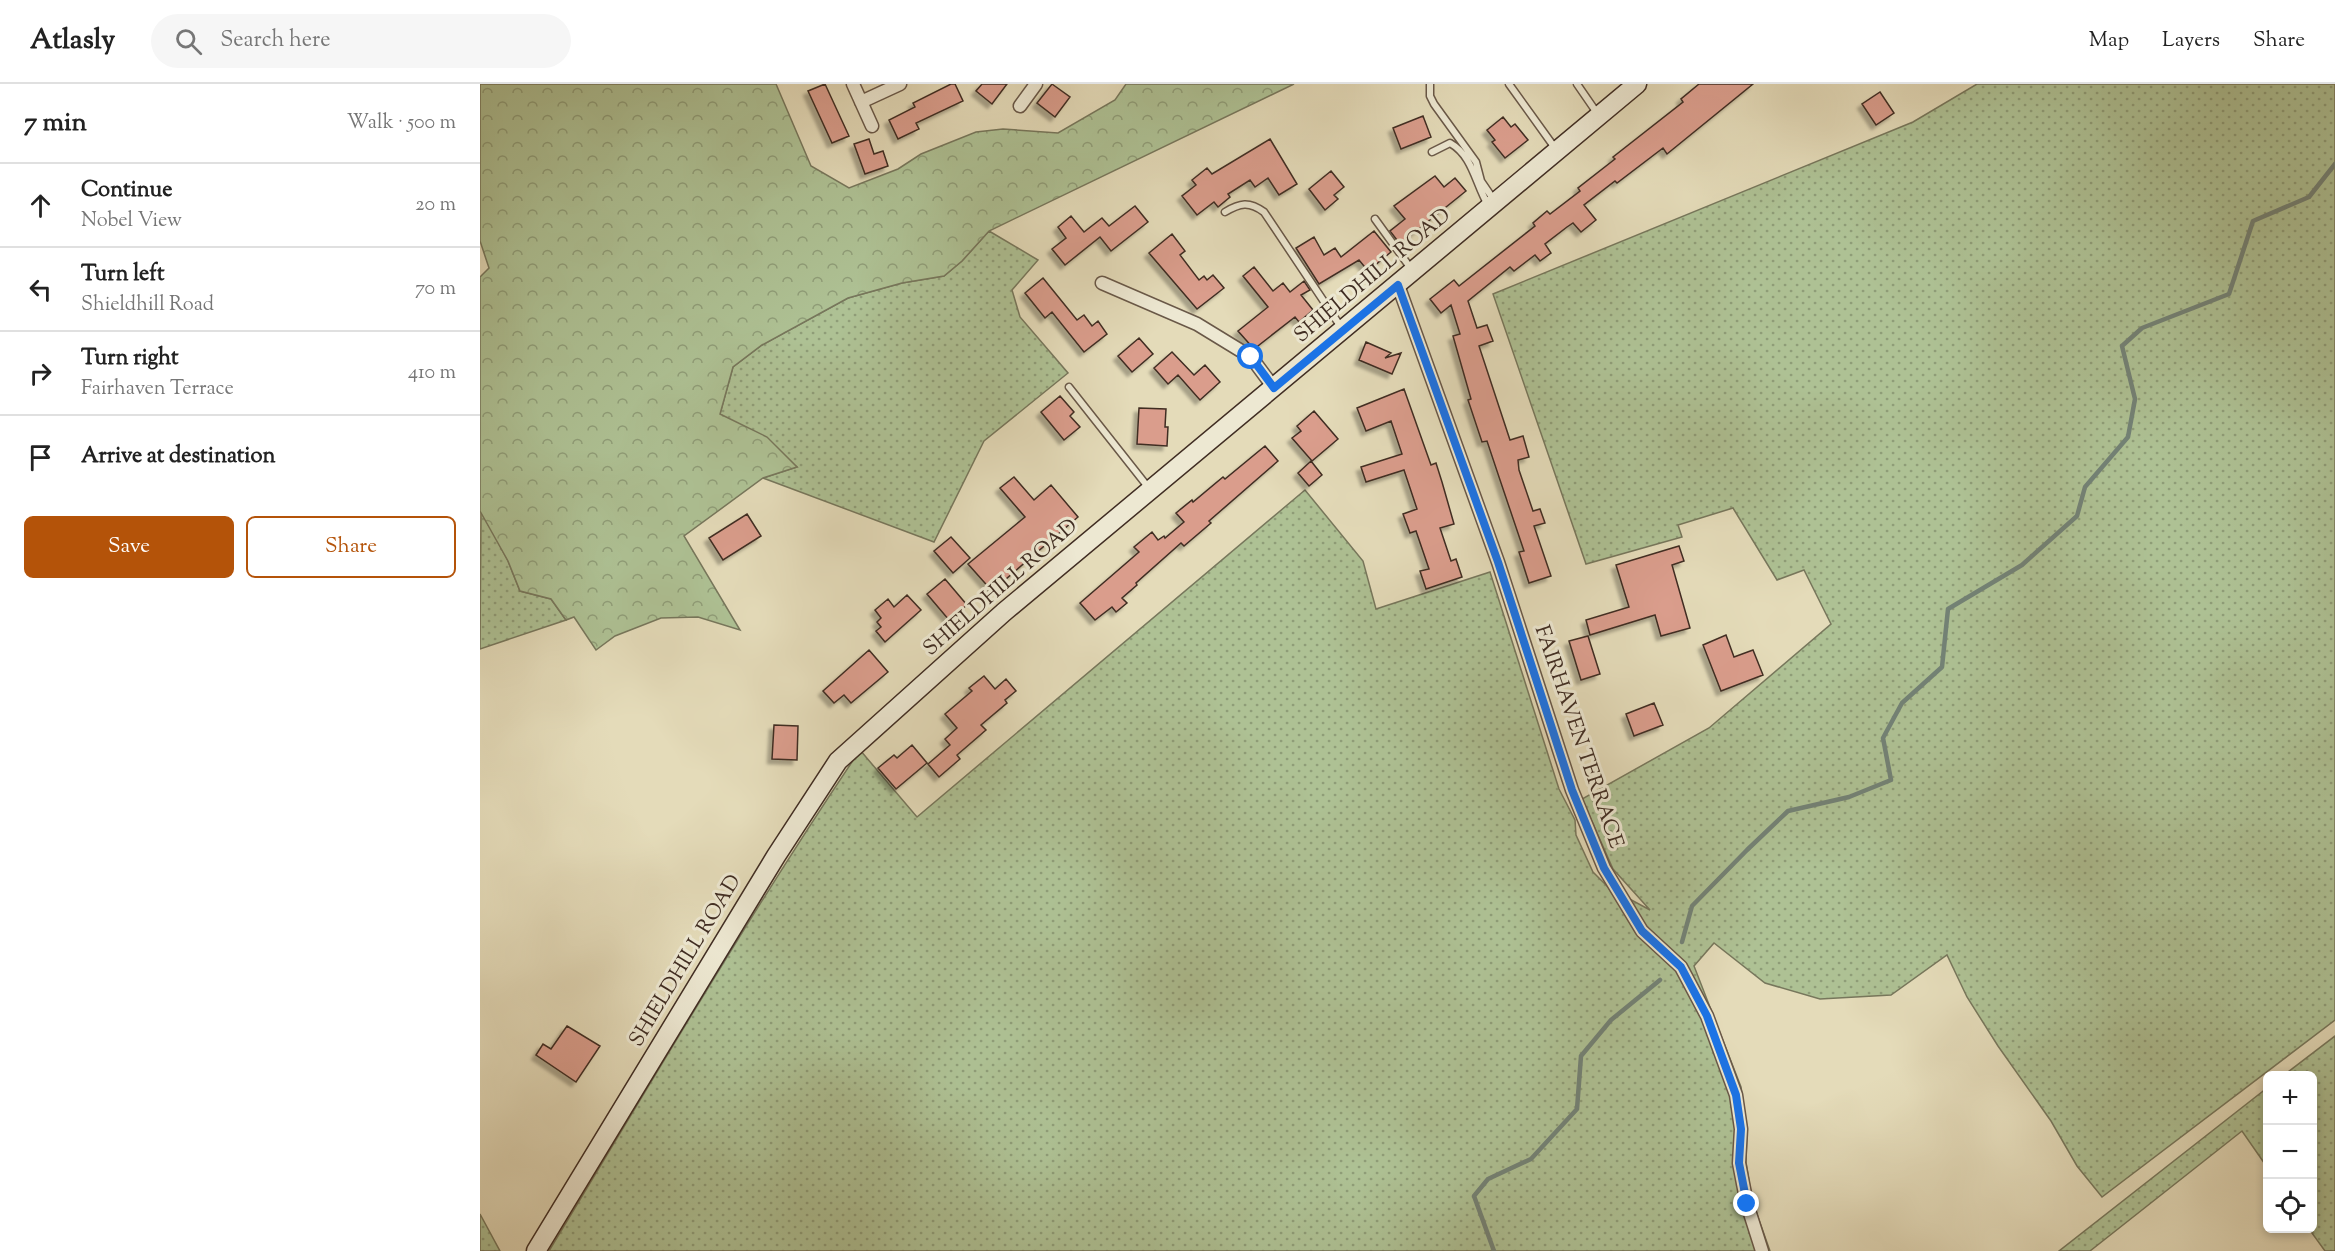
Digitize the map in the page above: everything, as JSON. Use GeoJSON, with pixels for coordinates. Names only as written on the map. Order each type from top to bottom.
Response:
{"type":"FeatureCollection","features":[{"type":"Feature","properties":{"kind":"main road","name":"SHIELDHILL ROAD"},"geometry":{"type":"LineString","coordinates":[[536,1251],[770,866],[838,761],[1004,612],[1637,84]]}},
{"type":"Feature","properties":{"kind":"street"},"geometry":{"type":"LineString","coordinates":[[853,84],[872,126]]}},
{"type":"Feature","properties":{"kind":"street"},"geometry":{"type":"LineString","coordinates":[[861,102],[900,84]]}},
{"type":"Feature","properties":{"kind":"street"},"geometry":{"type":"LineString","coordinates":[[1020,106],[1036,84]]}},
{"type":"Feature","properties":{"kind":"street"},"geometry":{"type":"LineString","coordinates":[[1102,283],[1197,324],[1251,357],[1274,388]]}},
{"type":"Feature","properties":{"kind":"street","name":"FAIRHAVEN TERRACE"},"geometry":{"type":"LineString","coordinates":[[1398,285],[1498,562],[1572,790],[1604,868],[1642,931],[1681,967],[1711,1026],[1736,1095],[1741,1129],[1739,1163],[1747,1204],[1762,1251]]}},
{"type":"Feature","properties":{"kind":"lane"},"geometry":{"type":"LineString","coordinates":[[1430,84],[1430,96],[1434,104],[1476,162],[1481,182],[1493,206]]}},
{"type":"Feature","properties":{"kind":"lane"},"geometry":{"type":"LineString","coordinates":[[1509,84],[1557,151]]}},
{"type":"Feature","properties":{"kind":"lane"},"geometry":{"type":"LineString","coordinates":[[1577,84],[1599,116]]}},
{"type":"Feature","properties":{"kind":"lane"},"geometry":{"type":"LineString","coordinates":[[1432,152],[1450,143],[1459,148],[1468,158],[1479,190],[1493,206]]}},
{"type":"Feature","properties":{"kind":"lane"},"geometry":{"type":"LineString","coordinates":[[1225,213],[1238,204],[1253,204],[1263,212],[1343,330]]}},
{"type":"Feature","properties":{"kind":"lane"},"geometry":{"type":"LineString","coordinates":[[1375,219],[1414,272]]}},
{"type":"Feature","properties":{"kind":"lane"},"geometry":{"type":"LineString","coordinates":[[1069,387],[1151,490]]}},
{"type":"Feature","properties":{"kind":"green space"},"geometry":{"type":"Polygon","coordinates":[[[480,84],[776,84],[811,166],[849,188],[898,169],[921,154],[976,132],[1003,129],[1058,133],[1115,100],[1126,84],[1294,84],[989,231],[962,261],[944,276],[902,283],[848,298],[762,345],[733,367],[720,414],[767,437],[797,467],[763,478],[684,536],[740,630],[698,617],[661,618],[615,636],[596,650],[574,617],[566,620],[551,599],[520,591],[508,561],[480,511],[480,277],[489,268],[480,241],[480,84]]]}},
{"type":"Feature","properties":{"kind":"green space"},"geometry":{"type":"Polygon","coordinates":[[[1977,84],[2335,84],[2335,1020],[2268,1071],[2263,1071],[2263,1075],[2102,1197],[2077,1166],[2051,1121],[1998,1046],[1967,997],[1947,955],[1891,995],[1820,999],[1765,983],[1714,943],[1694,966],[1741,1087],[1747,1128],[1746,1162],[1752,1200],[1770,1251],[549,1251],[740,936],[860,750],[917,817],[1305,490],[1363,561],[1376,609],[1490,572],[1559,789],[1575,820],[1576,835],[1593,872],[1609,888],[1650,910],[1613,869],[1582,799],[1709,728],[1831,624],[1804,570],[1777,580],[1733,508],[1678,525],[1682,537],[1586,564],[1493,294],[1913,122],[1977,84]]]}},
{"type":"Feature","properties":{"kind":"green space"},"geometry":{"type":"Polygon","coordinates":[[[989,231],[1038,260],[1012,290],[1020,317],[1068,373],[984,441],[934,542],[763,478],[797,467],[720,414],[733,367],[762,345],[848,298],[902,283],[944,276],[962,261],[989,231]]]}},
{"type":"Feature","properties":{"kind":"green space"},"geometry":{"type":"Polygon","coordinates":[[[481,510],[508,561],[520,591],[551,599],[566,620],[480,649],[481,510]]]}},
{"type":"Feature","properties":{"kind":"green space"},"geometry":{"type":"Polygon","coordinates":[[[2335,1036],[2335,1251],[2325,1251],[2312,1233],[2317,1233],[2317,1071],[2289,1071],[2335,1036]]]}},
{"type":"Feature","properties":{"kind":"green space"},"geometry":{"type":"Polygon","coordinates":[[[2263,1091],[2263,1161],[2242,1131],[2090,1251],[2059,1251],[2263,1091]]]}},
{"type":"Feature","properties":{"kind":"green space"},"geometry":{"type":"Polygon","coordinates":[[[480,1214],[500,1251],[480,1251],[480,1214]]]}},
{"type":"Feature","properties":{"kind":"building"},"geometry":{"type":"Polygon","coordinates":[[[825,84],[849,136],[832,143],[808,91],[825,84]]]}},
{"type":"Feature","properties":{"kind":"building"},"geometry":{"type":"Polygon","coordinates":[[[955,84],[963,101],[916,123],[919,129],[898,139],[889,120],[915,107],[913,103],[955,84]]]}},
{"type":"Feature","properties":{"kind":"building"},"geometry":{"type":"Polygon","coordinates":[[[982,84],[1007,84],[992,104],[976,91],[982,84]]]}},
{"type":"Feature","properties":{"kind":"building"},"geometry":{"type":"Polygon","coordinates":[[[1052,84],[1070,97],[1055,117],[1037,103],[1052,84]]]}},
{"type":"Feature","properties":{"kind":"building"},"geometry":{"type":"Polygon","coordinates":[[[1699,84],[1753,84],[1667,154],[1663,148],[1584,205],[1596,220],[1581,232],[1573,223],[1545,244],[1551,253],[1540,261],[1535,255],[1514,271],[1510,267],[1468,301],[1477,328],[1487,325],[1493,341],[1479,346],[1510,440],[1523,436],[1529,457],[1518,460],[1519,470],[1533,511],[1540,509],[1545,523],[1534,526],[1551,576],[1529,583],[1519,552],[1524,551],[1487,441],[1482,442],[1468,400],[1471,399],[1453,336],[1460,334],[1451,305],[1441,313],[1430,299],[1454,280],[1459,286],[1535,226],[1533,223],[1547,211],[1550,214],[1580,191],[1578,188],[1615,159],[1613,157],[1683,102],[1681,99],[1699,84]]]}},
{"type":"Feature","properties":{"kind":"building"},"geometry":{"type":"Polygon","coordinates":[[[1880,92],[1894,113],[1876,125],[1862,104],[1880,92]]]}},
{"type":"Feature","properties":{"kind":"building"},"geometry":{"type":"Polygon","coordinates":[[[1423,116],[1431,137],[1401,149],[1393,128],[1423,116]]]}},
{"type":"Feature","properties":{"kind":"building"},"geometry":{"type":"Polygon","coordinates":[[[1503,117],[1511,127],[1515,124],[1528,140],[1505,158],[1492,142],[1495,140],[1487,130],[1503,117]]]}},
{"type":"Feature","properties":{"kind":"building"},"geometry":{"type":"Polygon","coordinates":[[[869,139],[874,154],[883,151],[888,166],[865,174],[854,144],[869,139]]]}},
{"type":"Feature","properties":{"kind":"building"},"geometry":{"type":"Polygon","coordinates":[[[1270,139],[1297,184],[1279,195],[1268,178],[1255,187],[1250,180],[1228,194],[1230,197],[1218,207],[1214,202],[1197,215],[1182,196],[1196,185],[1192,180],[1207,168],[1212,174],[1270,139]]]}},
{"type":"Feature","properties":{"kind":"building"},"geometry":{"type":"Polygon","coordinates":[[[1331,171],[1344,187],[1334,195],[1338,199],[1325,210],[1309,189],[1331,171]]]}},
{"type":"Feature","properties":{"kind":"building"},"geometry":{"type":"Polygon","coordinates":[[[1435,176],[1444,187],[1455,178],[1466,191],[1400,244],[1390,231],[1405,219],[1394,206],[1435,176]]]}},
{"type":"Feature","properties":{"kind":"building"},"geometry":{"type":"Polygon","coordinates":[[[1135,206],[1148,222],[1111,251],[1100,237],[1065,265],[1052,249],[1066,238],[1058,227],[1071,216],[1084,232],[1102,218],[1109,226],[1135,206]]]}},
{"type":"Feature","properties":{"kind":"building"},"geometry":{"type":"Polygon","coordinates":[[[1374,231],[1391,252],[1368,271],[1359,260],[1319,284],[1296,248],[1314,237],[1324,255],[1335,248],[1341,257],[1374,231]]]}},
{"type":"Feature","properties":{"kind":"building"},"geometry":{"type":"Polygon","coordinates":[[[1172,234],[1185,251],[1180,255],[1199,280],[1204,276],[1207,280],[1213,275],[1224,288],[1197,309],[1149,253],[1172,234]]]}},
{"type":"Feature","properties":{"kind":"building"},"geometry":{"type":"Polygon","coordinates":[[[1254,267],[1273,291],[1283,283],[1290,292],[1304,281],[1310,290],[1301,295],[1313,310],[1299,322],[1295,317],[1254,349],[1238,331],[1268,307],[1243,276],[1254,267]]]}},
{"type":"Feature","properties":{"kind":"building"},"geometry":{"type":"Polygon","coordinates":[[[1043,278],[1077,320],[1084,315],[1092,326],[1098,321],[1107,334],[1084,352],[1052,312],[1045,318],[1025,293],[1043,278]]]}},
{"type":"Feature","properties":{"kind":"building"},"geometry":{"type":"Polygon","coordinates":[[[1139,338],[1153,354],[1132,372],[1118,356],[1139,338]]]}},
{"type":"Feature","properties":{"kind":"building"},"geometry":{"type":"Polygon","coordinates":[[[1366,342],[1391,353],[1385,358],[1401,353],[1392,374],[1359,360],[1366,342]]]}},
{"type":"Feature","properties":{"kind":"building"},"geometry":{"type":"Polygon","coordinates":[[[1172,352],[1194,375],[1205,365],[1220,382],[1200,400],[1178,375],[1168,384],[1154,368],[1172,352]]]}},
{"type":"Feature","properties":{"kind":"building"},"geometry":{"type":"Polygon","coordinates":[[[1404,389],[1431,465],[1436,463],[1442,482],[1454,524],[1440,528],[1451,561],[1456,559],[1462,577],[1426,589],[1420,571],[1429,569],[1416,531],[1410,533],[1403,514],[1417,509],[1404,470],[1366,482],[1361,467],[1402,454],[1391,421],[1366,431],[1357,408],[1404,389]]]}},
{"type":"Feature","properties":{"kind":"building"},"geometry":{"type":"Polygon","coordinates":[[[1060,396],[1074,412],[1070,416],[1080,427],[1064,440],[1041,412],[1060,396]]]}},
{"type":"Feature","properties":{"kind":"building"},"geometry":{"type":"Polygon","coordinates":[[[1139,408],[1166,409],[1167,446],[1137,444],[1139,408]]]}},
{"type":"Feature","properties":{"kind":"building"},"geometry":{"type":"Polygon","coordinates":[[[1314,411],[1338,439],[1312,461],[1292,438],[1301,431],[1297,426],[1314,411]]]}},
{"type":"Feature","properties":{"kind":"building"},"geometry":{"type":"Polygon","coordinates":[[[1265,446],[1278,461],[1209,521],[1211,523],[1184,546],[1181,543],[1136,583],[1137,585],[1122,598],[1127,603],[1116,612],[1112,607],[1095,620],[1080,603],[1139,552],[1134,547],[1152,532],[1158,540],[1164,536],[1165,538],[1184,522],[1176,513],[1223,477],[1225,479],[1265,446]]]}},
{"type":"Feature","properties":{"kind":"building"},"geometry":{"type":"Polygon","coordinates":[[[1311,461],[1322,475],[1309,486],[1298,473],[1311,461]]]}},
{"type":"Feature","properties":{"kind":"building"},"geometry":{"type":"Polygon","coordinates":[[[1014,477],[1034,500],[1051,485],[1078,517],[992,591],[968,564],[1025,517],[1000,488],[1014,477]]]}},
{"type":"Feature","properties":{"kind":"building"},"geometry":{"type":"Polygon","coordinates":[[[747,514],[761,536],[723,560],[709,538],[747,514]]]}},
{"type":"Feature","properties":{"kind":"building"},"geometry":{"type":"Polygon","coordinates":[[[951,537],[970,558],[953,573],[934,551],[951,537]]]}},
{"type":"Feature","properties":{"kind":"building"},"geometry":{"type":"Polygon","coordinates":[[[1679,546],[1684,561],[1672,565],[1690,628],[1661,636],[1655,615],[1590,635],[1586,620],[1629,607],[1616,565],[1679,546]]]}},
{"type":"Feature","properties":{"kind":"building"},"geometry":{"type":"Polygon","coordinates":[[[945,579],[967,605],[949,620],[927,594],[945,579]]]}},
{"type":"Feature","properties":{"kind":"building"},"geometry":{"type":"Polygon","coordinates":[[[907,595],[921,610],[885,642],[876,631],[881,627],[877,622],[881,618],[875,610],[888,599],[894,607],[907,595]]]}},
{"type":"Feature","properties":{"kind":"building"},"geometry":{"type":"Polygon","coordinates":[[[1726,635],[1734,657],[1753,650],[1763,675],[1721,691],[1703,645],[1726,635]]]}},
{"type":"Feature","properties":{"kind":"building"},"geometry":{"type":"Polygon","coordinates":[[[1588,636],[1600,674],[1581,680],[1569,641],[1588,636]]]}},
{"type":"Feature","properties":{"kind":"building"},"geometry":{"type":"Polygon","coordinates":[[[869,650],[888,672],[851,703],[844,695],[834,703],[823,691],[869,650]]]}},
{"type":"Feature","properties":{"kind":"building"},"geometry":{"type":"Polygon","coordinates":[[[984,676],[995,689],[1006,679],[1016,691],[1005,700],[1007,703],[981,725],[986,730],[957,755],[960,759],[939,777],[928,764],[950,745],[945,739],[957,728],[945,714],[972,691],[969,688],[984,676]]]}},
{"type":"Feature","properties":{"kind":"building"},"geometry":{"type":"Polygon","coordinates":[[[1654,703],[1663,725],[1634,736],[1626,714],[1654,703]]]}},
{"type":"Feature","properties":{"kind":"building"},"geometry":{"type":"Polygon","coordinates":[[[774,725],[798,726],[797,760],[772,759],[774,725]]]}},
{"type":"Feature","properties":{"kind":"building"},"geometry":{"type":"Polygon","coordinates":[[[912,745],[927,763],[896,789],[878,768],[894,755],[897,758],[912,745]]]}},
{"type":"Feature","properties":{"kind":"building"},"geometry":{"type":"Polygon","coordinates":[[[567,1026],[600,1046],[576,1082],[536,1055],[543,1044],[551,1049],[567,1026]]]}},
{"type":"Feature","properties":{"kind":"waterway"},"geometry":{"type":"LineString","coordinates":[[1682,942],[1692,906],[1788,811],[1849,797],[1891,780],[1883,738],[1902,703],[1942,667],[1948,609],[2022,565],[2077,516],[2085,487],[2128,437],[2135,399],[2122,346],[2142,328],[2229,294],[2253,221],[2309,197],[2335,164]]}},
{"type":"Feature","properties":{"kind":"waterway"},"geometry":{"type":"LineString","coordinates":[[1494,1251],[1474,1196],[1488,1179],[1531,1159],[1577,1109],[1581,1056],[1611,1020],[1660,980]]}},
{"type":"Feature","properties":{"kind":"route"},"geometry":{"type":"LineString","coordinates":[[1251,357],[1274,388],[1398,285],[1498,562],[1572,790],[1604,868],[1642,931],[1681,967],[1707,1016],[1736,1095],[1741,1129],[1739,1163],[1747,1204]]}}]}
